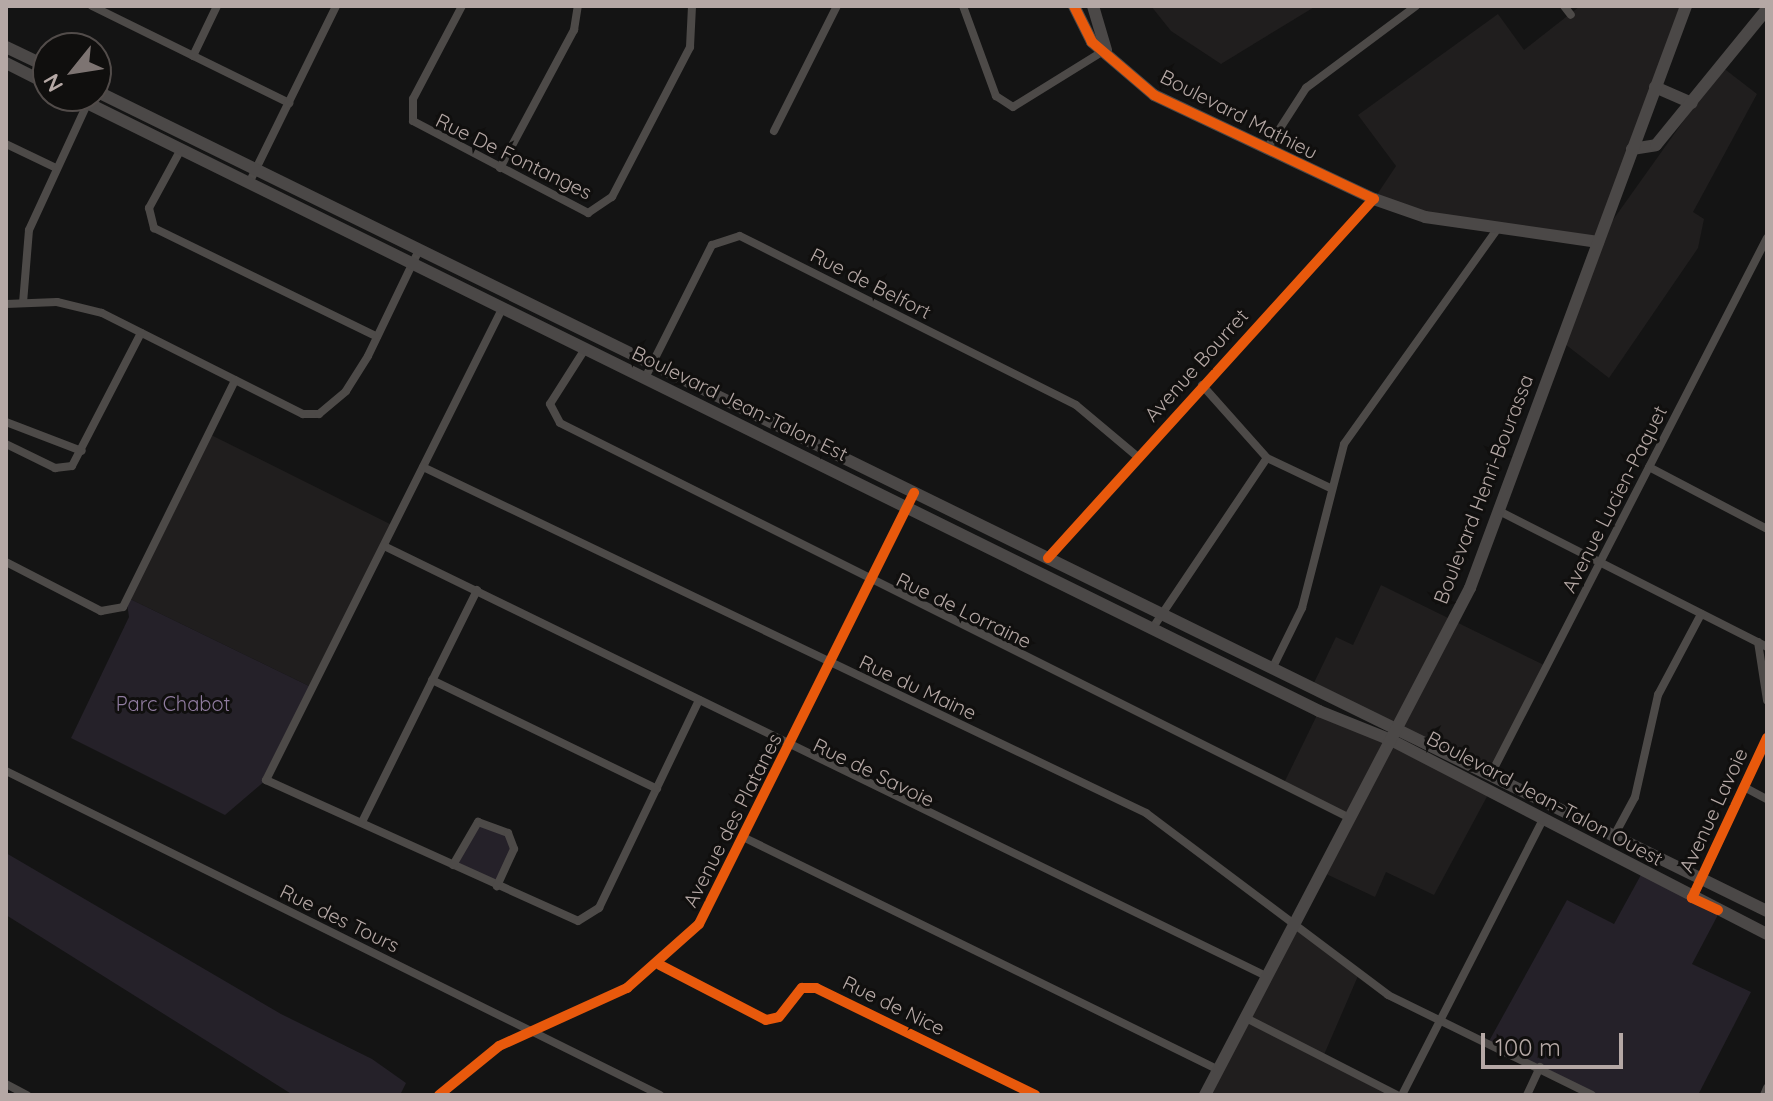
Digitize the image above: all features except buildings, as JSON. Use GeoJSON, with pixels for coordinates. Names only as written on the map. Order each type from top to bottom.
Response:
{"type":"FeatureCollection","features":[{"type":"Feature","properties":{"kind":"street"},"geometry":{"type":"LineString","coordinates":[[92,6],[289,103]]}},
{"type":"Feature","properties":{"kind":"street"},"geometry":{"type":"LineString","coordinates":[[193,56],[217,6]]}},
{"type":"Feature","properties":{"kind":"street"},"geometry":{"type":"LineString","coordinates":[[249,183],[336,6]]}},
{"type":"Feature","properties":{"kind":"street","name":"Rue De Fontanges"},"geometry":{"type":"LineString","coordinates":[[462,6],[409,115],[500,168],[588,213],[605,207],[690,47],[692,6]]}},
{"type":"Feature","properties":{"kind":"street"},"geometry":{"type":"LineString","coordinates":[[500,168],[574,30],[578,6]]}},
{"type":"Feature","properties":{"kind":"street"},"geometry":{"type":"LineString","coordinates":[[774,131],[837,6]]}},
{"type":"Feature","properties":{"kind":"street"},"geometry":{"type":"LineString","coordinates":[[963,6],[996,96],[1013,107],[1106,50],[1093,6]]}},
{"type":"Feature","properties":{"kind":"street","name":"Boulevard Mathieu"},"geometry":{"type":"LineString","coordinates":[[1074,6],[1092,42],[1106,50],[1154,95],[1374,199],[1425,217],[1598,242]]}},
{"type":"Feature","properties":{"kind":"street"},"geometry":{"type":"LineString","coordinates":[[1266,150],[1306,88],[1416,6]]}},
{"type":"Feature","properties":{"kind":"street"},"geometry":{"type":"LineString","coordinates":[[1564,6],[1571,15]]}},
{"type":"Feature","properties":{"kind":"street","name":"Boulevard Henri-Bourassa"},"geometry":{"type":"LineString","coordinates":[[1205,1095],[1470,588],[1686,6]]}},
{"type":"Feature","properties":{"kind":"street"},"geometry":{"type":"LineString","coordinates":[[1632,149],[1656,145],[1767,9]]}},
{"type":"Feature","properties":{"kind":"street"},"geometry":{"type":"LineString","coordinates":[[6,47],[32,59]]}},
{"type":"Feature","properties":{"kind":"street"},"geometry":{"type":"LineString","coordinates":[[6,63],[32,76]]}},
{"type":"Feature","properties":{"kind":"street"},"geometry":{"type":"LineString","coordinates":[[1655,87],[1692,103]]}},
{"type":"Feature","properties":{"kind":"street","name":"Boulevard Jean-Talon Est"},"geometry":{"type":"LineString","coordinates":[[112,99],[419,250],[655,361],[914,493],[1273,667],[1394,735]]}},
{"type":"Feature","properties":{"kind":"street"},"geometry":{"type":"LineString","coordinates":[[23,303],[24,250],[56,168],[84,112]]}},
{"type":"Feature","properties":{"kind":"street","name":"Boulevard Jean-Talon Est"},"geometry":{"type":"LineString","coordinates":[[111,112],[180,151],[1152,629],[1394,735]]}},
{"type":"Feature","properties":{"kind":"street"},"geometry":{"type":"LineString","coordinates":[[6,144],[56,168]]}},
{"type":"Feature","properties":{"kind":"street"},"geometry":{"type":"LineString","coordinates":[[180,151],[149,208],[154,228],[377,337]]}},
{"type":"Feature","properties":{"kind":"street","name":"Avenue Bourret"},"geometry":{"type":"LineString","coordinates":[[1048,558],[1374,199]]}},
{"type":"Feature","properties":{"kind":"street"},"geometry":{"type":"LineString","coordinates":[[1273,667],[1302,608],[1328,487],[1344,444],[1499,227]]}},
{"type":"Feature","properties":{"kind":"street","name":"Rue de Belfort"},"geometry":{"type":"LineString","coordinates":[[645,378],[712,245],[722,236],[740,236],[1076,405],[1138,457]]}},
{"type":"Feature","properties":{"kind":"street","name":"Avenue Lucien-Paquet"},"geometry":{"type":"LineString","coordinates":[[1490,776],[1767,238]]}},
{"type":"Feature","properties":{"kind":"street"},"geometry":{"type":"LineString","coordinates":[[6,304],[81,306],[303,414],[319,414],[346,391],[377,337],[419,250]]}},
{"type":"Feature","properties":{"kind":"street"},"geometry":{"type":"LineString","coordinates":[[502,309],[266,780],[569,919],[593,915],[699,700]]}},
{"type":"Feature","properties":{"kind":"street"},"geometry":{"type":"LineString","coordinates":[[6,444],[55,468],[72,466],[141,333]]}},
{"type":"Feature","properties":{"kind":"street","name":"Rue de Lorraine"},"geometry":{"type":"LineString","coordinates":[[585,349],[550,404],[553,418],[872,582],[1350,818]]}},
{"type":"Feature","properties":{"kind":"street"},"geometry":{"type":"LineString","coordinates":[[6,562],[101,611],[123,607],[235,380]]}},
{"type":"Feature","properties":{"kind":"street"},"geometry":{"type":"LineString","coordinates":[[1202,385],[1267,458],[1328,487]]}},
{"type":"Feature","properties":{"kind":"street"},"geometry":{"type":"LineString","coordinates":[[6,422],[82,451]]}},
{"type":"Feature","properties":{"kind":"street"},"geometry":{"type":"LineString","coordinates":[[1152,629],[1267,458]]}},
{"type":"Feature","properties":{"kind":"street","name":"Rue du Maine"},"geometry":{"type":"LineString","coordinates":[[423,467],[1146,813],[1295,924],[1358,976],[1592,1095]]}},
{"type":"Feature","properties":{"kind":"street"},"geometry":{"type":"LineString","coordinates":[[1649,467],[1767,529]]}},
{"type":"Feature","properties":{"kind":"street","name":"Avenue des Platanes"},"geometry":{"type":"LineString","coordinates":[[439,1095],[531,1030],[660,965],[699,924],[747,839],[914,493]]}},
{"type":"Feature","properties":{"kind":"street"},"geometry":{"type":"LineString","coordinates":[[1499,511],[1600,559],[1767,647]]}},
{"type":"Feature","properties":{"kind":"street","name":"Rue de Savoie"},"geometry":{"type":"LineString","coordinates":[[384,546],[699,700],[789,749],[1268,977]]}},
{"type":"Feature","properties":{"kind":"street"},"geometry":{"type":"LineString","coordinates":[[362,822],[477,590]]}},
{"type":"Feature","properties":{"kind":"street"},"geometry":{"type":"LineString","coordinates":[[1614,836],[1635,797],[1658,695],[1701,614]]}},
{"type":"Feature","properties":{"kind":"street"},"geometry":{"type":"LineString","coordinates":[[1758,642],[1767,700]]}},
{"type":"Feature","properties":{"kind":"street"},"geometry":{"type":"LineString","coordinates":[[432,680],[657,789]]}},
{"type":"Feature","properties":{"kind":"street","name":"Boulevard Jean-Talon Ouest"},"geometry":{"type":"LineString","coordinates":[[1394,735],[1490,776],[1767,911]]}},
{"type":"Feature","properties":{"kind":"street","name":"Boulevard Jean-Talon Ouest"},"geometry":{"type":"LineString","coordinates":[[1394,735],[1692,898],[1767,934]]}},
{"type":"Feature","properties":{"kind":"street","name":"Avenue Lavoie"},"geometry":{"type":"LineString","coordinates":[[1692,898],[1767,738]]}},
{"type":"Feature","properties":{"kind":"street","name":"Rue des Tours"},"geometry":{"type":"LineString","coordinates":[[6,771],[660,1095]]}},
{"type":"Feature","properties":{"kind":"street"},"geometry":{"type":"LineString","coordinates":[[1744,787],[1767,799]]}},
{"type":"Feature","properties":{"kind":"street"},"geometry":{"type":"LineString","coordinates":[[1246,1018],[1400,1095],[1544,818]]}},
{"type":"Feature","properties":{"kind":"street"},"geometry":{"type":"LineString","coordinates":[[453,865],[478,822],[508,833],[514,849],[497,886]]}},
{"type":"Feature","properties":{"kind":"street"},"geometry":{"type":"LineString","coordinates":[[747,839],[1219,1070]]}},
{"type":"Feature","properties":{"kind":"street","name":"Rue de Nice"},"geometry":{"type":"LineString","coordinates":[[660,965],[766,1020],[779,1017],[802,988],[816,988],[1035,1095]]}},
{"type":"Feature","properties":{"kind":"street"},"geometry":{"type":"LineString","coordinates":[[1527,1095],[1540,1067]]}},
{"type":"Feature","properties":{"kind":"street"},"geometry":{"type":"LineString","coordinates":[[6,1084],[27,1095]]}},
{"type":"Feature","properties":{"kind":"street"},"geometry":{"type":"LineString","coordinates":[[1764,1095],[1767,1088]]}},
{"type":"Feature","properties":{"kind":"shaded area"},"geometry":{"type":"Polygon","coordinates":[[[1151,6],[1316,6],[1221,64],[1171,31],[1151,6]]]}},
{"type":"Feature","properties":{"kind":"shaded area"},"geometry":{"type":"Polygon","coordinates":[[[1580,6],[1686,6],[1600,238],[1722,67],[1757,94],[1693,212],[1704,219],[1698,248],[1609,378],[1561,341],[1598,242],[1460,223],[1374,199],[1396,166],[1358,115],[1498,14],[1524,50],[1580,6]]]}},
{"type":"Feature","properties":{"kind":"shaded area"},"geometry":{"type":"Polygon","coordinates":[[[207,433],[394,526],[311,687],[126,597],[207,433]]]}},
{"type":"Feature","properties":{"kind":"shaded area"},"geometry":{"type":"Polygon","coordinates":[[[1381,585],[1546,666],[1490,776],[1312,687],[1336,637],[1353,645],[1381,585]]]}},
{"type":"Feature","properties":{"kind":"shaded area"},"geometry":{"type":"Polygon","coordinates":[[[1319,711],[1490,791],[1434,895],[1386,872],[1375,897],[1322,872],[1350,818],[1283,785],[1319,711]]]}},
{"type":"Feature","properties":{"kind":"shaded area"},"geometry":{"type":"Polygon","coordinates":[[[1295,924],[1358,976],[1323,1057],[1397,1095],[1206,1095],[1295,924]]]}},
{"type":"Feature","properties":{"kind":"green space","name":"Parc Chabot"},"geometry":{"type":"Polygon","coordinates":[[[126,597],[311,687],[266,780],[225,815],[71,738],[129,617],[126,597]]]}},
{"type":"Feature","properties":{"kind":"green space"},"geometry":{"type":"Polygon","coordinates":[[[478,822],[508,833],[514,844],[497,886],[453,865],[478,822]]]}},
{"type":"Feature","properties":{"kind":"green space"},"geometry":{"type":"Polygon","coordinates":[[[6,853],[281,1014],[372,1059],[406,1083],[400,1095],[293,1095],[6,915],[6,853]]]}},
{"type":"Feature","properties":{"kind":"green space"},"geometry":{"type":"Polygon","coordinates":[[[1642,873],[1720,911],[1692,964],[1751,992],[1698,1095],[1592,1095],[1488,1043],[1567,900],[1614,924],[1642,873]]]}},
{"type":"Feature","properties":{"kind":"cycle path"},"geometry":{"type":"LineString","coordinates":[[1048,558],[1374,199],[1154,95],[1092,42],[1074,6]]}},
{"type":"Feature","properties":{"kind":"cycle path"},"geometry":{"type":"LineString","coordinates":[[439,1095],[499,1046],[627,988],[699,924],[914,493]]}},
{"type":"Feature","properties":{"kind":"cycle path"},"geometry":{"type":"LineString","coordinates":[[1718,910],[1692,898],[1767,738]]}},
{"type":"Feature","properties":{"kind":"cycle path"},"geometry":{"type":"LineString","coordinates":[[660,965],[766,1020],[779,1017],[802,988],[816,988],[1035,1095]]}}]}
